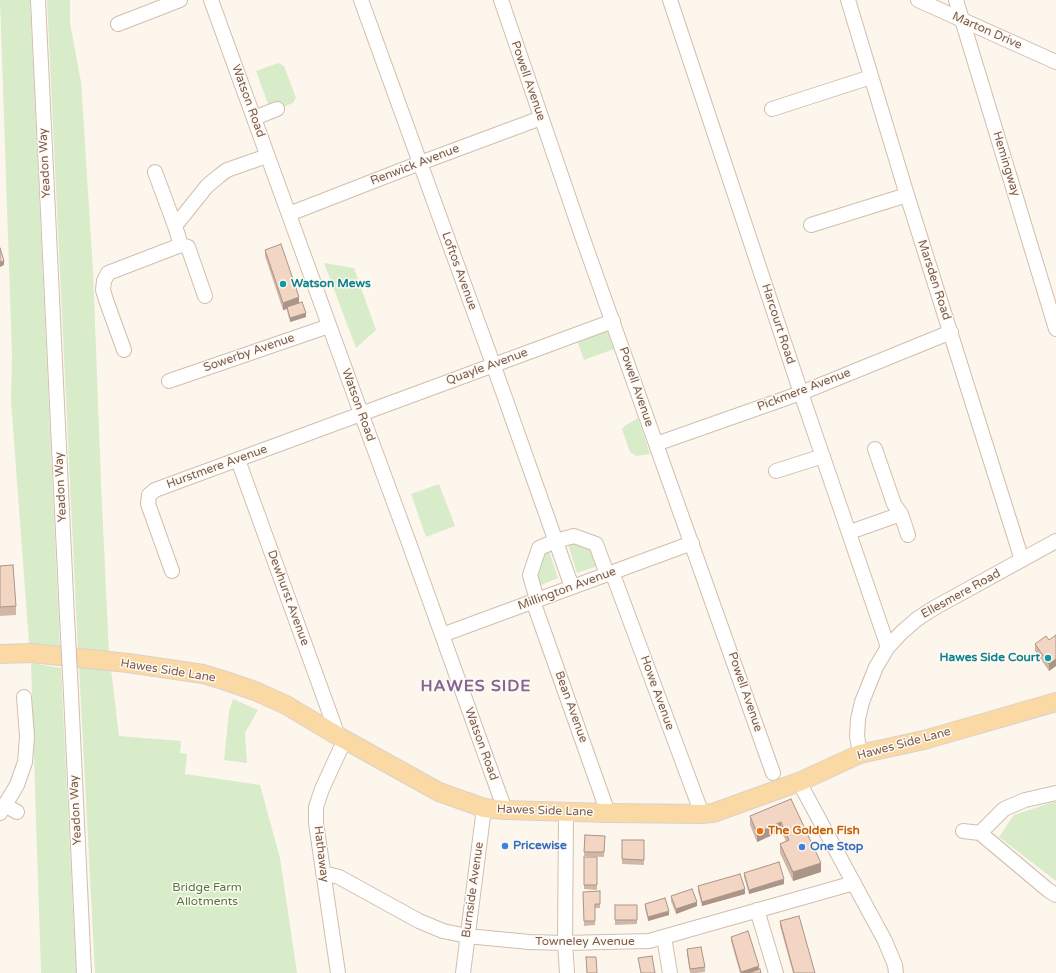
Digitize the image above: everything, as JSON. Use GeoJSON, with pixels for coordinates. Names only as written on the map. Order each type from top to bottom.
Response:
{"type":"FeatureCollection","features":[{"type":"Feature","properties":{"kind":"main road","name":"Hawes Side Lane"},"geometry":{"type":"LineString","coordinates":[[0,654],[31,653],[128,663],[203,674],[226,681],[282,703],[341,738],[439,792],[484,808],[566,813],[713,813],[799,782],[860,754],[924,740],[1056,702]]}},
{"type":"Feature","properties":{"kind":"street","name":"Yeadon Way"},"geometry":{"type":"LineString","coordinates":[[38,0],[84,973]]}},
{"type":"Feature","properties":{"kind":"street"},"geometry":{"type":"LineString","coordinates":[[118,24],[180,0]]}},
{"type":"Feature","properties":{"kind":"street","name":"Watson Road"},"geometry":{"type":"LineString","coordinates":[[212,0],[505,810]]}},
{"type":"Feature","properties":{"kind":"street","name":"Loftos Avenue"},"geometry":{"type":"LineString","coordinates":[[362,0],[572,587]]}},
{"type":"Feature","properties":{"kind":"street","name":"Powell Avenue"},"geometry":{"type":"LineString","coordinates":[[501,0],[541,118],[773,773]]}},
{"type":"Feature","properties":{"kind":"street","name":"Harcourt Road"},"geometry":{"type":"LineString","coordinates":[[670,0],[888,648]]}},
{"type":"Feature","properties":{"kind":"street","name":"Marsden Road"},"geometry":{"type":"LineString","coordinates":[[848,0],[907,195],[1022,560]]}},
{"type":"Feature","properties":{"kind":"street","name":"Marton Drive"},"geometry":{"type":"LineString","coordinates":[[918,0],[1056,62]]}},
{"type":"Feature","properties":{"kind":"street","name":"Hemingway"},"geometry":{"type":"LineString","coordinates":[[956,0],[1056,328]]}},
{"type":"Feature","properties":{"kind":"street"},"geometry":{"type":"LineString","coordinates":[[772,109],[871,77]]}},
{"type":"Feature","properties":{"kind":"street"},"geometry":{"type":"LineString","coordinates":[[254,118],[277,109]]}},
{"type":"Feature","properties":{"kind":"street","name":"Renwick Avenue"},"geometry":{"type":"LineString","coordinates":[[289,214],[541,118]]}},
{"type":"Feature","properties":{"kind":"street"},"geometry":{"type":"LineString","coordinates":[[175,226],[207,186],[219,176],[227,170],[268,156]]}},
{"type":"Feature","properties":{"kind":"street"},"geometry":{"type":"LineString","coordinates":[[155,172],[182,245]]}},
{"type":"Feature","properties":{"kind":"street"},"geometry":{"type":"LineString","coordinates":[[812,225],[907,195]]}},
{"type":"Feature","properties":{"kind":"street"},"geometry":{"type":"LineString","coordinates":[[124,350],[106,300],[104,282],[108,274],[182,245],[188,246],[205,296]]}},
{"type":"Feature","properties":{"kind":"street","name":"Quayle Avenue"},"geometry":{"type":"LineString","coordinates":[[361,413],[613,321]]}},
{"type":"Feature","properties":{"kind":"street","name":"Sowerby Avenue"},"geometry":{"type":"LineString","coordinates":[[169,381],[329,326]]}},
{"type":"Feature","properties":{"kind":"street","name":"Pickmere Avenue"},"geometry":{"type":"LineString","coordinates":[[656,444],[801,393],[951,332]]}},
{"type":"Feature","properties":{"kind":"street","name":"Hurstmere Avenue"},"geometry":{"type":"LineString","coordinates":[[172,571],[148,504],[149,495],[155,490],[361,413]]}},
{"type":"Feature","properties":{"kind":"street"},"geometry":{"type":"LineString","coordinates":[[875,449],[894,504],[901,514],[908,535]]}},
{"type":"Feature","properties":{"kind":"street"},"geometry":{"type":"LineString","coordinates":[[776,471],[823,456]]}},
{"type":"Feature","properties":{"kind":"street","name":"Dewhurst Avenue"},"geometry":{"type":"LineString","coordinates":[[238,460],[341,738]]}},
{"type":"Feature","properties":{"kind":"street"},"geometry":{"type":"LineString","coordinates":[[850,532],[901,514]]}},
{"type":"Feature","properties":{"kind":"street"},"geometry":{"type":"LineString","coordinates":[[535,600],[530,574],[539,548],[556,541],[574,536],[596,544],[610,573]]}},
{"type":"Feature","properties":{"kind":"street","name":"Ellesmere Road"},"geometry":{"type":"LineString","coordinates":[[860,754],[857,736],[858,719],[862,702],[876,667],[888,648],[901,633],[917,619],[934,608],[1056,541]]}},
{"type":"Feature","properties":{"kind":"street","name":"Millington Avenue"},"geometry":{"type":"LineString","coordinates":[[442,635],[692,542]]}},
{"type":"Feature","properties":{"kind":"street","name":"Howe Avenue"},"geometry":{"type":"LineString","coordinates":[[610,573],[702,814]]}},
{"type":"Feature","properties":{"kind":"street","name":"Bean Avenue"},"geometry":{"type":"LineString","coordinates":[[535,600],[608,813]]}},
{"type":"Feature","properties":{"kind":"street"},"geometry":{"type":"LineString","coordinates":[[7,810],[25,762],[26,737],[24,697]]}},
{"type":"Feature","properties":{"kind":"street","name":"Hathaway"},"geometry":{"type":"LineString","coordinates":[[338,973],[316,823],[316,807],[341,738]]}},
{"type":"Feature","properties":{"kind":"street"},"geometry":{"type":"LineString","coordinates":[[799,782],[886,941],[895,965],[896,973]]}},
{"type":"Feature","properties":{"kind":"street"},"geometry":{"type":"LineString","coordinates":[[980,833],[1004,809],[1025,800],[1056,793]]}},
{"type":"Feature","properties":{"kind":"street","name":"Burnside Avenue"},"geometry":{"type":"LineString","coordinates":[[462,973],[484,808]]}},
{"type":"Feature","properties":{"kind":"street"},"geometry":{"type":"LineString","coordinates":[[566,813],[566,973]]}},
{"type":"Feature","properties":{"kind":"street"},"geometry":{"type":"LineString","coordinates":[[963,831],[980,833],[1056,895]]}},
{"type":"Feature","properties":{"kind":"street","name":"Towneley Avenue"},"geometry":{"type":"LineString","coordinates":[[323,873],[339,877],[419,921],[443,931],[467,936],[565,944],[649,942],[854,883]]}},
{"type":"Feature","properties":{"kind":"street"},"geometry":{"type":"LineString","coordinates":[[757,910],[776,973]]}},
{"type":"Feature","properties":{"kind":"street"},"geometry":{"type":"LineString","coordinates":[[664,937],[670,973]]}},
{"type":"Feature","properties":{"kind":"green space"},"geometry":{"type":"Polygon","coordinates":[[[0,0],[30,0],[60,648],[29,643],[11,401],[12,355],[0,0]]]}},
{"type":"Feature","properties":{"kind":"green space"},"geometry":{"type":"Polygon","coordinates":[[[47,0],[70,0],[70,23],[81,82],[93,270],[109,655],[78,651],[47,0]]]}},
{"type":"Feature","properties":{"kind":"green space"},"geometry":{"type":"Polygon","coordinates":[[[278,63],[284,66],[296,98],[293,103],[271,112],[256,71],[278,63]]]}},
{"type":"Feature","properties":{"kind":"green space"},"geometry":{"type":"Polygon","coordinates":[[[324,263],[354,268],[376,330],[356,348],[324,263]]]}},
{"type":"Feature","properties":{"kind":"green space"},"geometry":{"type":"Polygon","coordinates":[[[606,327],[614,349],[584,360],[576,338],[606,327]]]}},
{"type":"Feature","properties":{"kind":"green space"},"geometry":{"type":"Polygon","coordinates":[[[638,418],[650,454],[636,456],[630,452],[622,429],[638,418]]]}},
{"type":"Feature","properties":{"kind":"green space"},"geometry":{"type":"Polygon","coordinates":[[[439,484],[455,526],[426,537],[411,494],[439,484]]]}},
{"type":"Feature","properties":{"kind":"green space"},"geometry":{"type":"Polygon","coordinates":[[[566,538],[596,544],[604,564],[577,573],[566,538]]]}},
{"type":"Feature","properties":{"kind":"green space"},"geometry":{"type":"Polygon","coordinates":[[[547,545],[558,578],[534,588],[539,548],[547,545]]]}},
{"type":"Feature","properties":{"kind":"green space"},"geometry":{"type":"Polygon","coordinates":[[[31,663],[61,668],[76,973],[41,973],[31,663]]]}},
{"type":"Feature","properties":{"kind":"green space","name":"Bridge Farm Allotments"},"geometry":{"type":"Polygon","coordinates":[[[79,666],[111,669],[119,736],[181,741],[180,753],[187,754],[185,774],[260,785],[280,858],[297,973],[95,973],[79,666]]]}},
{"type":"Feature","properties":{"kind":"green space"},"geometry":{"type":"Polygon","coordinates":[[[233,699],[258,710],[245,733],[247,763],[224,760],[229,711],[233,699]]]}},
{"type":"Feature","properties":{"kind":"green space"},"geometry":{"type":"Polygon","coordinates":[[[1056,801],[1056,881],[999,837],[1014,815],[1056,801]]]}},
{"type":"Feature","properties":{"kind":"building"},"geometry":{"type":"Polygon","coordinates":[[[281,244],[299,297],[283,303],[265,250],[281,244]]]}},
{"type":"Feature","properties":{"kind":"building"},"geometry":{"type":"Polygon","coordinates":[[[0,248],[4,261],[0,262],[0,248]]]}},
{"type":"Feature","properties":{"kind":"building"},"geometry":{"type":"Polygon","coordinates":[[[302,302],[306,313],[290,318],[287,307],[302,302]]]}},
{"type":"Feature","properties":{"kind":"building"},"geometry":{"type":"Polygon","coordinates":[[[13,565],[16,606],[0,607],[0,566],[13,565]]]}},
{"type":"Feature","properties":{"kind":"building","name":"Hawes Side Court"},"geometry":{"type":"Polygon","coordinates":[[[1056,635],[1056,659],[1049,664],[1035,644],[1046,636],[1049,640],[1056,635]]]}},
{"type":"Feature","properties":{"kind":"building"},"geometry":{"type":"Polygon","coordinates":[[[791,799],[821,863],[793,872],[780,844],[789,840],[781,822],[757,833],[750,816],[791,799]]]}},
{"type":"Feature","properties":{"kind":"building"},"geometry":{"type":"Polygon","coordinates":[[[585,835],[605,836],[604,852],[584,852],[585,835]]]}},
{"type":"Feature","properties":{"kind":"building"},"geometry":{"type":"Polygon","coordinates":[[[622,840],[644,840],[644,860],[622,859],[622,840]]]}},
{"type":"Feature","properties":{"kind":"building"},"geometry":{"type":"Polygon","coordinates":[[[584,857],[597,857],[597,885],[584,885],[584,857]]]}},
{"type":"Feature","properties":{"kind":"building"},"geometry":{"type":"Polygon","coordinates":[[[779,862],[784,879],[749,890],[744,873],[779,862]]]}},
{"type":"Feature","properties":{"kind":"building"},"geometry":{"type":"Polygon","coordinates":[[[740,874],[745,889],[702,902],[698,886],[740,874]]]}},
{"type":"Feature","properties":{"kind":"building"},"geometry":{"type":"Polygon","coordinates":[[[692,889],[697,902],[676,909],[671,896],[692,889]]]}},
{"type":"Feature","properties":{"kind":"building"},"geometry":{"type":"Polygon","coordinates":[[[600,891],[600,904],[595,904],[595,921],[584,921],[583,892],[600,891]]]}},
{"type":"Feature","properties":{"kind":"building"},"geometry":{"type":"Polygon","coordinates":[[[665,898],[669,911],[648,917],[645,904],[665,898]]]}},
{"type":"Feature","properties":{"kind":"building"},"geometry":{"type":"Polygon","coordinates":[[[615,905],[637,905],[637,920],[615,920],[615,905]]]}},
{"type":"Feature","properties":{"kind":"building"},"geometry":{"type":"Polygon","coordinates":[[[799,916],[815,973],[794,973],[780,921],[799,916]]]}},
{"type":"Feature","properties":{"kind":"building"},"geometry":{"type":"Polygon","coordinates":[[[748,931],[759,966],[741,972],[731,937],[748,931]]]}},
{"type":"Feature","properties":{"kind":"building"},"geometry":{"type":"Polygon","coordinates":[[[701,947],[705,967],[690,969],[687,949],[701,947]]]}},
{"type":"Feature","properties":{"kind":"building"},"geometry":{"type":"Polygon","coordinates":[[[652,956],[655,973],[641,973],[638,958],[652,956]]]}},
{"type":"Feature","properties":{"kind":"building"},"geometry":{"type":"Polygon","coordinates":[[[586,957],[596,957],[597,973],[587,973],[586,957]]]}},
{"type":"Feature","properties":{"kind":"building"},"geometry":{"type":"Polygon","coordinates":[[[760,969],[761,973],[748,973],[760,969]]]}},
{"type":"Feature","properties":{"kind":"place","name":"Watson Mews"},"geometry":{"type":"Point","coordinates":[283,284]}},
{"type":"Feature","properties":{"kind":"place","name":"Hawes Side Court"},"geometry":{"type":"Point","coordinates":[1048,658]}},
{"type":"Feature","properties":{"kind":"place","name":"The Golden Fish"},"geometry":{"type":"Point","coordinates":[760,831]}},
{"type":"Feature","properties":{"kind":"place","name":"Pricewise"},"geometry":{"type":"Point","coordinates":[505,846]}},
{"type":"Feature","properties":{"kind":"place","name":"One Stop"},"geometry":{"type":"Point","coordinates":[802,847]}},
{"type":"Feature","properties":{"kind":"district","name":"HAWES SIDE"},"geometry":{"type":"Point","coordinates":[476,687]}}]}
